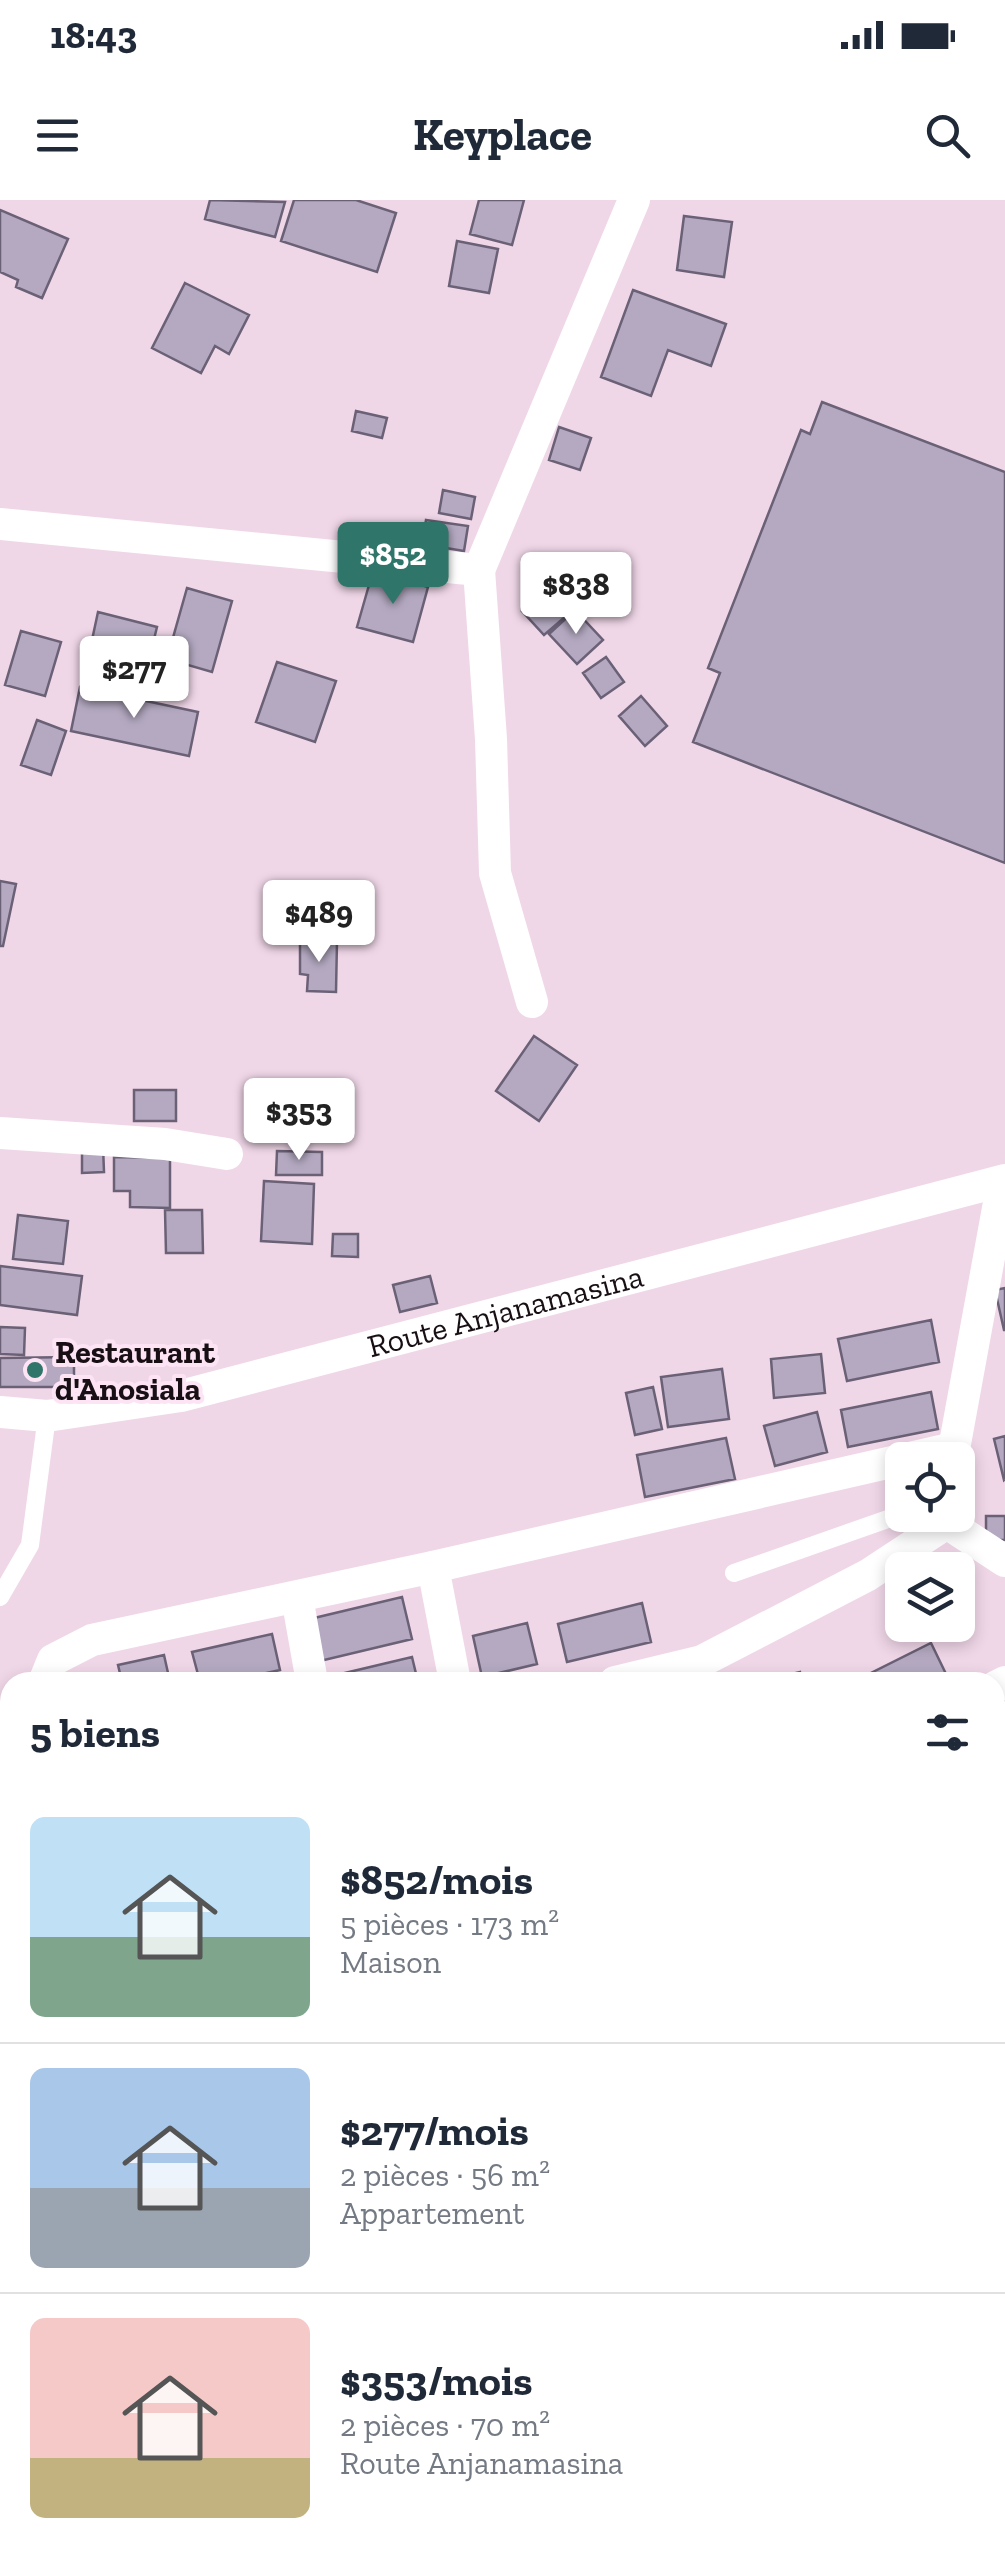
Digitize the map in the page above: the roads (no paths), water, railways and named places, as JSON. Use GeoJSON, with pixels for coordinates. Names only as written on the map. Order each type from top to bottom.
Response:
{"type":"FeatureCollection","features":[{"type":"Feature","properties":{"kind":"street"},"geometry":{"type":"LineString","coordinates":[[532,1002],[495,873],[491,739],[479,570],[634,200]]}},
{"type":"Feature","properties":{"kind":"street"},"geometry":{"type":"LineString","coordinates":[[0,524],[479,570]]}},
{"type":"Feature","properties":{"kind":"street"},"geometry":{"type":"LineString","coordinates":[[0,1133],[165,1144],[227,1154]]}},
{"type":"Feature","properties":{"kind":"street"},"geometry":{"type":"LineString","coordinates":[[955,1442],[1004,1181]]}},
{"type":"Feature","properties":{"kind":"street","name":"Route Anjanamasina"},"geometry":{"type":"LineString","coordinates":[[0,1412],[47,1416],[182,1396],[1004,1181]]}},
{"type":"Feature","properties":{"kind":"street"},"geometry":{"type":"LineString","coordinates":[[48,1672],[53,1660],[92,1640],[885,1470]]}},
{"type":"Feature","properties":{"kind":"street"},"geometry":{"type":"LineString","coordinates":[[705,1672],[868,1576],[930,1532]]}},
{"type":"Feature","properties":{"kind":"street"},"geometry":{"type":"LineString","coordinates":[[966,1532],[1005,1561]]}},
{"type":"Feature","properties":{"kind":"street"},"geometry":{"type":"LineString","coordinates":[[433,1567],[453,1672]]}},
{"type":"Feature","properties":{"kind":"street"},"geometry":{"type":"LineString","coordinates":[[298,1597],[310,1672]]}},
{"type":"Feature","properties":{"kind":"lane"},"geometry":{"type":"LineString","coordinates":[[0,1597],[30,1545],[47,1416]]}},
{"type":"Feature","properties":{"kind":"lane"},"geometry":{"type":"LineString","coordinates":[[734,1573],[885,1520]]}},
{"type":"Feature","properties":{"kind":"place","name":"Restaurant d'Anosiala"},"geometry":{"type":"Point","coordinates":[35,1370]}}]}
